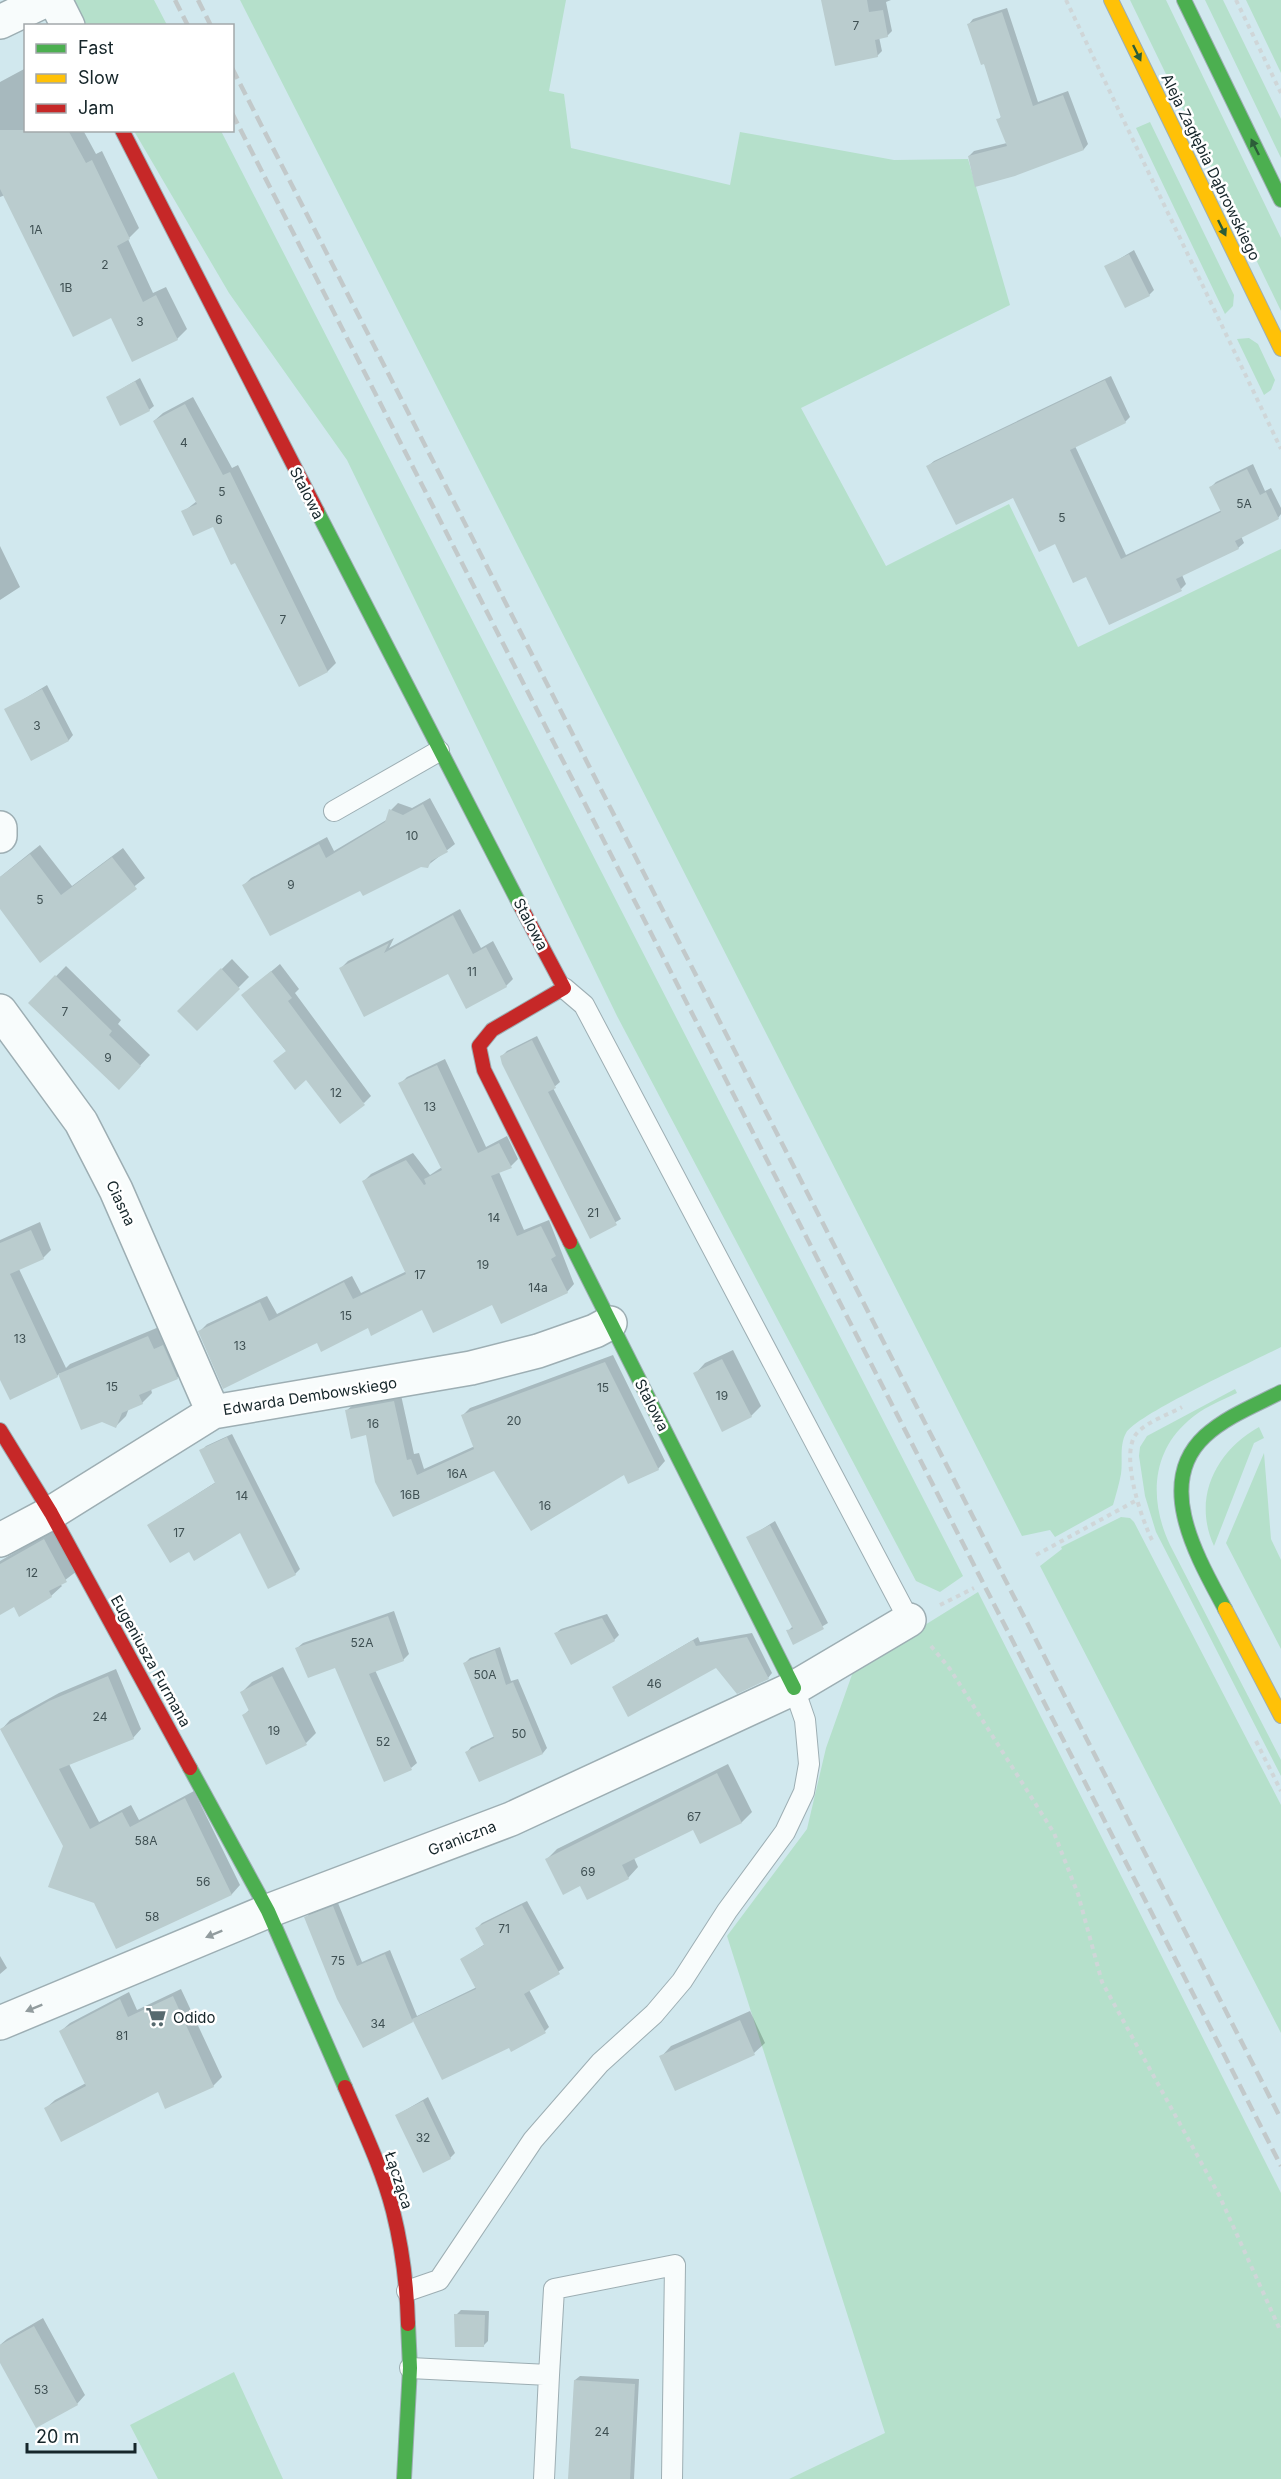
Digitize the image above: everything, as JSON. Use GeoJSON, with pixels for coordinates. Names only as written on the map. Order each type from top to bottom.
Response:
{"type":"FeatureCollection","features":[{"type":"Feature","properties":{"kind":"street","name":"Aleja Zagłębia Dąbrowskiego"},"geometry":{"type":"LineString","coordinates":[[1111,0],[1281,349]]}},
{"type":"Feature","properties":{"kind":"street"},"geometry":{"type":"LineString","coordinates":[[1184,0],[1281,200]]}},
{"type":"Feature","properties":{"kind":"street"},"geometry":{"type":"LineString","coordinates":[[0,22],[42,1],[66,24]]}},
{"type":"Feature","properties":{"kind":"street","name":"Stalowa"},"geometry":{"type":"LineString","coordinates":[[123,132],[439,752],[564,988],[492,1030],[478,1046],[484,1070],[794,1688]]}},
{"type":"Feature","properties":{"kind":"street"},"geometry":{"type":"LineString","coordinates":[[0,828],[0,836]]}},
{"type":"Feature","properties":{"kind":"street","name":"Ciasna"},"geometry":{"type":"LineString","coordinates":[[0,1011],[81,1122],[116,1190],[213,1412]]}},
{"type":"Feature","properties":{"kind":"street","name":"Edwarda Dembowskiego"},"geometry":{"type":"LineString","coordinates":[[0,1540],[51,1513],[213,1412],[471,1368],[550,1347],[595,1331],[610,1323]]}},
{"type":"Feature","properties":{"kind":"street"},"geometry":{"type":"LineString","coordinates":[[1278,1394],[1231,1418],[1204,1437],[1189,1456],[1183,1478],[1182,1506],[1191,1540],[1281,1716]]}},
{"type":"Feature","properties":{"kind":"street","name":"Eugeniusza Furmana"},"geometry":{"type":"LineString","coordinates":[[0,1430],[51,1513],[268,1911]]}},
{"type":"Feature","properties":{"kind":"street","name":"Graniczna"},"geometry":{"type":"LineString","coordinates":[[0,2023],[268,1911],[511,1819],[794,1688],[909,1620]]}},
{"type":"Feature","properties":{"kind":"street","name":"Łącząca"},"geometry":{"type":"LineString","coordinates":[[268,1911],[370,2147],[393,2211],[407,2291],[410,2368],[404,2479]]}},
{"type":"Feature","properties":{"kind":"lane"},"geometry":{"type":"LineString","coordinates":[[334,811],[439,752]]}},
{"type":"Feature","properties":{"kind":"lane"},"geometry":{"type":"LineString","coordinates":[[564,988],[584,1005],[909,1620]]}},
{"type":"Feature","properties":{"kind":"lane"},"geometry":{"type":"LineString","coordinates":[[407,2291],[438,2280],[533,2140],[600,2063],[654,2014],[682,1981],[727,1911],[785,1832],[804,1792],[809,1764],[805,1720],[794,1688]]}},
{"type":"Feature","properties":{"kind":"lane"},"geometry":{"type":"LineString","coordinates":[[544,2479],[554,2289],[675,2265],[672,2479]]}},
{"type":"Feature","properties":{"kind":"lane"},"geometry":{"type":"LineString","coordinates":[[410,2368],[549,2376]]}},
{"type":"Feature","properties":{"kind":"path"},"geometry":{"type":"LineString","coordinates":[[1066,0],[1281,448]]}},
{"type":"Feature","properties":{"kind":"path"},"geometry":{"type":"LineString","coordinates":[[1236,0],[1281,93]]}},
{"type":"Feature","properties":{"kind":"path"},"geometry":{"type":"LineString","coordinates":[[1035,1555],[1137,1500]]}},
{"type":"Feature","properties":{"kind":"path"},"geometry":{"type":"LineString","coordinates":[[909,1620],[950,1669],[1054,1833],[1078,1894],[1102,1982],[1219,2195],[1281,2332]]}},
{"type":"Feature","properties":{"kind":"green space"},"geometry":{"type":"Polygon","coordinates":[[[73,0],[154,0],[166,24],[84,24],[73,0]]]}},
{"type":"Feature","properties":{"kind":"green space"},"geometry":{"type":"Polygon","coordinates":[[[240,0],[566,0],[549,91],[564,94],[571,148],[730,185],[740,132],[894,160],[968,159],[1010,305],[801,408],[886,566],[1009,504],[1078,647],[1281,549],[1281,1347],[1173,1401],[1135,1424],[1124,1438],[1121,1474],[1113,1505],[1055,1537],[1050,1530],[1022,1536],[240,0]]]}},
{"type":"Feature","properties":{"kind":"green space"},"geometry":{"type":"Polygon","coordinates":[[[1130,0],[1166,0],[1281,238],[1281,311],[1130,0]]]}},
{"type":"Feature","properties":{"kind":"green space"},"geometry":{"type":"Polygon","coordinates":[[[1205,0],[1223,0],[1281,119],[1281,158],[1205,0]]]}},
{"type":"Feature","properties":{"kind":"green space"},"geometry":{"type":"Polygon","coordinates":[[[1246,0],[1281,0],[1281,73],[1246,0]]]}},
{"type":"Feature","properties":{"kind":"green space"},"geometry":{"type":"Polygon","coordinates":[[[1150,122],[1234,295],[1233,306],[1225,314],[1136,128],[1150,122]]]}},
{"type":"Feature","properties":{"kind":"green space"},"geometry":{"type":"Polygon","coordinates":[[[135,132],[222,132],[963,1576],[940,1592],[916,1581],[617,1016],[347,460],[229,293],[135,132]]]}},
{"type":"Feature","properties":{"kind":"green space"},"geometry":{"type":"Polygon","coordinates":[[[1249,338],[1258,344],[1275,380],[1271,390],[1264,395],[1237,339],[1249,338]]]}},
{"type":"Feature","properties":{"kind":"green space"},"geometry":{"type":"Polygon","coordinates":[[[1235,1389],[1237,1393],[1211,1405],[1188,1421],[1175,1434],[1166,1448],[1157,1480],[1159,1513],[1170,1545],[1281,1760],[1281,1776],[1156,1532],[1145,1496],[1139,1456],[1140,1447],[1147,1436],[1235,1389]]]}},
{"type":"Feature","properties":{"kind":"green space"},"geometry":{"type":"Polygon","coordinates":[[[1259,1427],[1264,1438],[1254,1443],[1214,1546],[1208,1528],[1206,1511],[1207,1494],[1212,1478],[1231,1449],[1259,1427]]]}},
{"type":"Feature","properties":{"kind":"green space"},"geometry":{"type":"Polygon","coordinates":[[[1264,1453],[1271,1539],[1281,1560],[1281,1649],[1226,1543],[1264,1453]]]}},
{"type":"Feature","properties":{"kind":"green space"},"geometry":{"type":"Polygon","coordinates":[[[1121,1517],[1130,1518],[1134,1522],[1281,1805],[1281,2033],[1040,1566],[1062,1549],[1061,1547],[1121,1517]]]}},
{"type":"Feature","properties":{"kind":"green space"},"geometry":{"type":"Polygon","coordinates":[[[978,1592],[1281,2193],[1281,2479],[789,2479],[885,2433],[727,1936],[807,1829],[826,1748],[854,1669],[978,1592]]]}},
{"type":"Feature","properties":{"kind":"green space"},"geometry":{"type":"Polygon","coordinates":[[[234,2372],[283,2479],[158,2479],[130,2425],[234,2372]]]}},
{"type":"Feature","properties":{"kind":"building"},"geometry":{"type":"Polygon","coordinates":[[[821,0],[867,0],[869,12],[883,10],[888,37],[875,40],[878,57],[835,66],[821,0]]]}},
{"type":"Feature","properties":{"kind":"building"},"geometry":{"type":"Polygon","coordinates":[[[1002,12],[1033,106],[1063,95],[1084,150],[1015,176],[975,187],[968,156],[1007,146],[996,119],[1001,118],[984,64],[981,65],[967,24],[1002,12]]]}},
{"type":"Feature","properties":{"kind":"building"},"geometry":{"type":"Polygon","coordinates":[[[0,130],[69,132],[86,163],[92,160],[130,239],[117,246],[143,302],[156,295],[178,340],[132,362],[111,318],[73,337],[0,189],[0,130]]]}},
{"type":"Feature","properties":{"kind":"building"},"geometry":{"type":"Polygon","coordinates":[[[1129,254],[1150,296],[1125,308],[1104,266],[1129,254]]]}},
{"type":"Feature","properties":{"kind":"building"},"geometry":{"type":"Polygon","coordinates":[[[1105,380],[1126,423],[1070,450],[1121,559],[1221,512],[1209,487],[1247,469],[1260,495],[1266,492],[1279,519],[1235,541],[1239,549],[1176,579],[1182,591],[1109,625],[1086,577],[1073,583],[1055,544],[1039,552],[1013,498],[956,525],[926,466],[1105,380]]]}},
{"type":"Feature","properties":{"kind":"building"},"geometry":{"type":"Polygon","coordinates":[[[135,381],[150,411],[120,426],[106,397],[135,381]]]}},
{"type":"Feature","properties":{"kind":"building"},"geometry":{"type":"Polygon","coordinates":[[[185,404],[223,475],[230,472],[328,672],[299,687],[235,563],[231,565],[213,527],[193,536],[181,511],[197,504],[153,421],[185,404]]]}},
{"type":"Feature","properties":{"kind":"building"},"geometry":{"type":"Polygon","coordinates":[[[42,689],[69,741],[31,761],[4,709],[42,689]]]}},
{"type":"Feature","properties":{"kind":"building"},"geometry":{"type":"Polygon","coordinates":[[[423,804],[448,852],[431,861],[428,868],[421,867],[363,896],[360,891],[270,936],[242,885],[319,844],[326,858],[385,822],[389,809],[403,815],[423,804]]]}},
{"type":"Feature","properties":{"kind":"building"},"geometry":{"type":"Polygon","coordinates":[[[30,854],[61,895],[112,857],[137,889],[40,963],[0,909],[0,877],[30,854]]]}},
{"type":"Feature","properties":{"kind":"building"},"geometry":{"type":"Polygon","coordinates":[[[453,915],[473,954],[486,947],[507,987],[466,1009],[448,974],[364,1017],[339,968],[389,943],[384,953],[453,915]]]}},
{"type":"Feature","properties":{"kind":"building"},"geometry":{"type":"Polygon","coordinates":[[[221,968],[240,989],[197,1031],[177,1011],[221,968]]]}},
{"type":"Feature","properties":{"kind":"building"},"geometry":{"type":"Polygon","coordinates":[[[271,971],[292,998],[288,1001],[365,1105],[340,1124],[306,1080],[295,1090],[273,1061],[286,1051],[241,995],[271,971]]]}},
{"type":"Feature","properties":{"kind":"building"},"geometry":{"type":"Polygon","coordinates":[[[55,975],[112,1031],[109,1035],[141,1066],[119,1090],[28,1003],[55,975]]]}},
{"type":"Feature","properties":{"kind":"building"},"geometry":{"type":"Polygon","coordinates":[[[532,1040],[556,1088],[548,1092],[617,1225],[590,1239],[502,1064],[500,1056],[532,1040]]]}},
{"type":"Feature","properties":{"kind":"building"},"geometry":{"type":"Polygon","coordinates":[[[437,1065],[478,1153],[499,1143],[512,1168],[491,1176],[517,1236],[541,1226],[556,1256],[551,1259],[568,1293],[501,1324],[492,1305],[433,1333],[422,1310],[371,1336],[368,1328],[321,1352],[317,1343],[223,1389],[198,1331],[260,1302],[269,1321],[344,1282],[353,1299],[406,1274],[362,1181],[406,1160],[424,1185],[426,1184],[424,1179],[442,1170],[398,1083],[437,1065]]]}},
{"type":"Feature","properties":{"kind":"building"},"geometry":{"type":"Polygon","coordinates":[[[31,1230],[44,1259],[10,1274],[58,1377],[10,1400],[0,1380],[0,1243],[31,1230]]]}},
{"type":"Feature","properties":{"kind":"building"},"geometry":{"type":"Polygon","coordinates":[[[148,1336],[154,1349],[163,1345],[178,1379],[139,1395],[143,1404],[122,1413],[116,1428],[102,1422],[81,1430],[58,1374],[148,1336]]]}},
{"type":"Feature","properties":{"kind":"building"},"geometry":{"type":"Polygon","coordinates":[[[722,1359],[752,1417],[722,1432],[693,1373],[722,1359]]]}},
{"type":"Feature","properties":{"kind":"building"},"geometry":{"type":"Polygon","coordinates":[[[605,1362],[659,1470],[628,1484],[624,1475],[531,1531],[494,1471],[393,1517],[375,1482],[366,1435],[351,1439],[345,1410],[394,1401],[407,1460],[411,1459],[417,1475],[474,1449],[461,1415],[605,1362]]]}},
{"type":"Feature","properties":{"kind":"building"},"geometry":{"type":"Polygon","coordinates":[[[227,1437],[296,1575],[268,1589],[240,1533],[194,1561],[189,1552],[170,1563],[147,1525],[215,1483],[199,1450],[227,1437]]]}},
{"type":"Feature","properties":{"kind":"building"},"geometry":{"type":"Polygon","coordinates":[[[770,1525],[824,1629],[793,1645],[786,1630],[793,1629],[746,1537],[770,1525]]]}},
{"type":"Feature","properties":{"kind":"building"},"geometry":{"type":"Polygon","coordinates":[[[44,1539],[67,1582],[49,1591],[52,1597],[19,1617],[14,1607],[0,1615],[0,1564],[44,1539]]]}},
{"type":"Feature","properties":{"kind":"building"},"geometry":{"type":"Polygon","coordinates":[[[388,1616],[404,1661],[369,1674],[412,1770],[384,1782],[335,1668],[308,1678],[295,1648],[388,1616]]]}},
{"type":"Feature","properties":{"kind":"building"},"geometry":{"type":"Polygon","coordinates":[[[602,1618],[615,1641],[571,1665],[554,1633],[602,1618]]]}},
{"type":"Feature","properties":{"kind":"building"},"geometry":{"type":"Polygon","coordinates":[[[747,1637],[769,1679],[737,1694],[716,1668],[628,1717],[612,1687],[693,1640],[696,1646],[747,1637]]]}},
{"type":"Feature","properties":{"kind":"building"},"geometry":{"type":"Polygon","coordinates":[[[495,1650],[506,1685],[513,1682],[543,1754],[479,1782],[465,1752],[494,1738],[463,1663],[495,1650]]]}},
{"type":"Feature","properties":{"kind":"building"},"geometry":{"type":"Polygon","coordinates":[[[108,1676],[134,1739],[59,1769],[90,1829],[122,1812],[130,1827],[185,1798],[232,1895],[116,1949],[94,1903],[48,1887],[63,1846],[0,1729],[49,1701],[108,1676]]]}},
{"type":"Feature","properties":{"kind":"building"},"geometry":{"type":"Polygon","coordinates":[[[272,1676],[307,1745],[266,1765],[242,1715],[249,1711],[240,1692],[272,1676]]]}},
{"type":"Feature","properties":{"kind":"building"},"geometry":{"type":"Polygon","coordinates":[[[717,1773],[742,1823],[700,1844],[693,1830],[622,1865],[629,1879],[587,1900],[580,1886],[563,1895],[545,1859],[717,1773]]]}},
{"type":"Feature","properties":{"kind":"building"},"geometry":{"type":"Polygon","coordinates":[[[522,1905],[560,1974],[524,1994],[546,2033],[511,2052],[509,2048],[442,2080],[412,2019],[476,1989],[460,1959],[484,1945],[475,1928],[522,1905]]]}},
{"type":"Feature","properties":{"kind":"building"},"geometry":{"type":"Polygon","coordinates":[[[333,1906],[357,1966],[385,1954],[413,2022],[363,2048],[337,1999],[304,1917],[333,1906]]]}},
{"type":"Feature","properties":{"kind":"building"},"geometry":{"type":"Polygon","coordinates":[[[173,1996],[214,2087],[165,2109],[158,2092],[61,2142],[44,2108],[86,2086],[59,2031],[120,1999],[128,2017],[173,1996]]]}},
{"type":"Feature","properties":{"kind":"building"},"geometry":{"type":"Polygon","coordinates":[[[740,2020],[755,2055],[675,2091],[659,2056],[740,2020]]]}},
{"type":"Feature","properties":{"kind":"building"},"geometry":{"type":"Polygon","coordinates":[[[423,2101],[451,2159],[423,2173],[395,2115],[423,2101]]]}},
{"type":"Feature","properties":{"kind":"building"},"geometry":{"type":"Polygon","coordinates":[[[454,2314],[485,2315],[484,2347],[455,2347],[454,2314]]]}},
{"type":"Feature","properties":{"kind":"building"},"geometry":{"type":"Polygon","coordinates":[[[34,2326],[78,2405],[36,2428],[0,2363],[0,2345],[34,2326]]]}},
{"type":"Feature","properties":{"kind":"building"},"geometry":{"type":"Polygon","coordinates":[[[574,2380],[635,2384],[630,2479],[568,2479],[574,2380]]]}},
{"type":"Feature","properties":{"kind":"railway"},"geometry":{"type":"LineString","coordinates":[[175,0],[187,24]]}},
{"type":"Feature","properties":{"kind":"railway"},"geometry":{"type":"LineString","coordinates":[[198,0],[210,24]]}},
{"type":"Feature","properties":{"kind":"railway"},"geometry":{"type":"LineString","coordinates":[[234,72],[1281,2119]]}},
{"type":"Feature","properties":{"kind":"railway"},"geometry":{"type":"LineString","coordinates":[[234,117],[1281,2166]]}},
{"type":"Feature","properties":{"kind":"traffic: fast"},"geometry":{"type":"LineString","coordinates":[[1184,0],[1281,200]]}},
{"type":"Feature","properties":{"kind":"traffic: fast"},"geometry":{"type":"LineString","coordinates":[[317,511],[521,907]]}},
{"type":"Feature","properties":{"kind":"traffic: fast"},"geometry":{"type":"LineString","coordinates":[[570,1242],[794,1688]]}},
{"type":"Feature","properties":{"kind":"traffic: fast"},"geometry":{"type":"LineString","coordinates":[[1225,1609],[1204,1568],[1186,1522],[1182,1499],[1183,1476],[1190,1455],[1205,1436],[1232,1417],[1281,1392]]}},
{"type":"Feature","properties":{"kind":"traffic: fast"},"geometry":{"type":"LineString","coordinates":[[190,1768],[268,1911],[345,2087]]}},
{"type":"Feature","properties":{"kind":"traffic: fast"},"geometry":{"type":"LineString","coordinates":[[404,2479],[410,2368],[408,2324]]}},
{"type":"Feature","properties":{"kind":"traffic: slow"},"geometry":{"type":"LineString","coordinates":[[1111,0],[1281,349]]}},
{"type":"Feature","properties":{"kind":"traffic: slow"},"geometry":{"type":"LineString","coordinates":[[1225,1609],[1281,1716]]}},
{"type":"Feature","properties":{"kind":"traffic: jam"},"geometry":{"type":"LineString","coordinates":[[123,132],[317,511]]}},
{"type":"Feature","properties":{"kind":"traffic: jam"},"geometry":{"type":"LineString","coordinates":[[521,907],[564,988],[492,1030],[479,1046],[484,1070],[570,1242]]}},
{"type":"Feature","properties":{"kind":"traffic: jam"},"geometry":{"type":"LineString","coordinates":[[0,1430],[51,1513],[190,1768]]}},
{"type":"Feature","properties":{"kind":"traffic: jam"},"geometry":{"type":"LineString","coordinates":[[345,2087],[377,2163],[393,2211],[404,2267],[408,2324]]}},
{"type":"Feature","properties":{"kind":"place","name":"Odido"},"geometry":{"type":"Point","coordinates":[156,2017]}}]}
